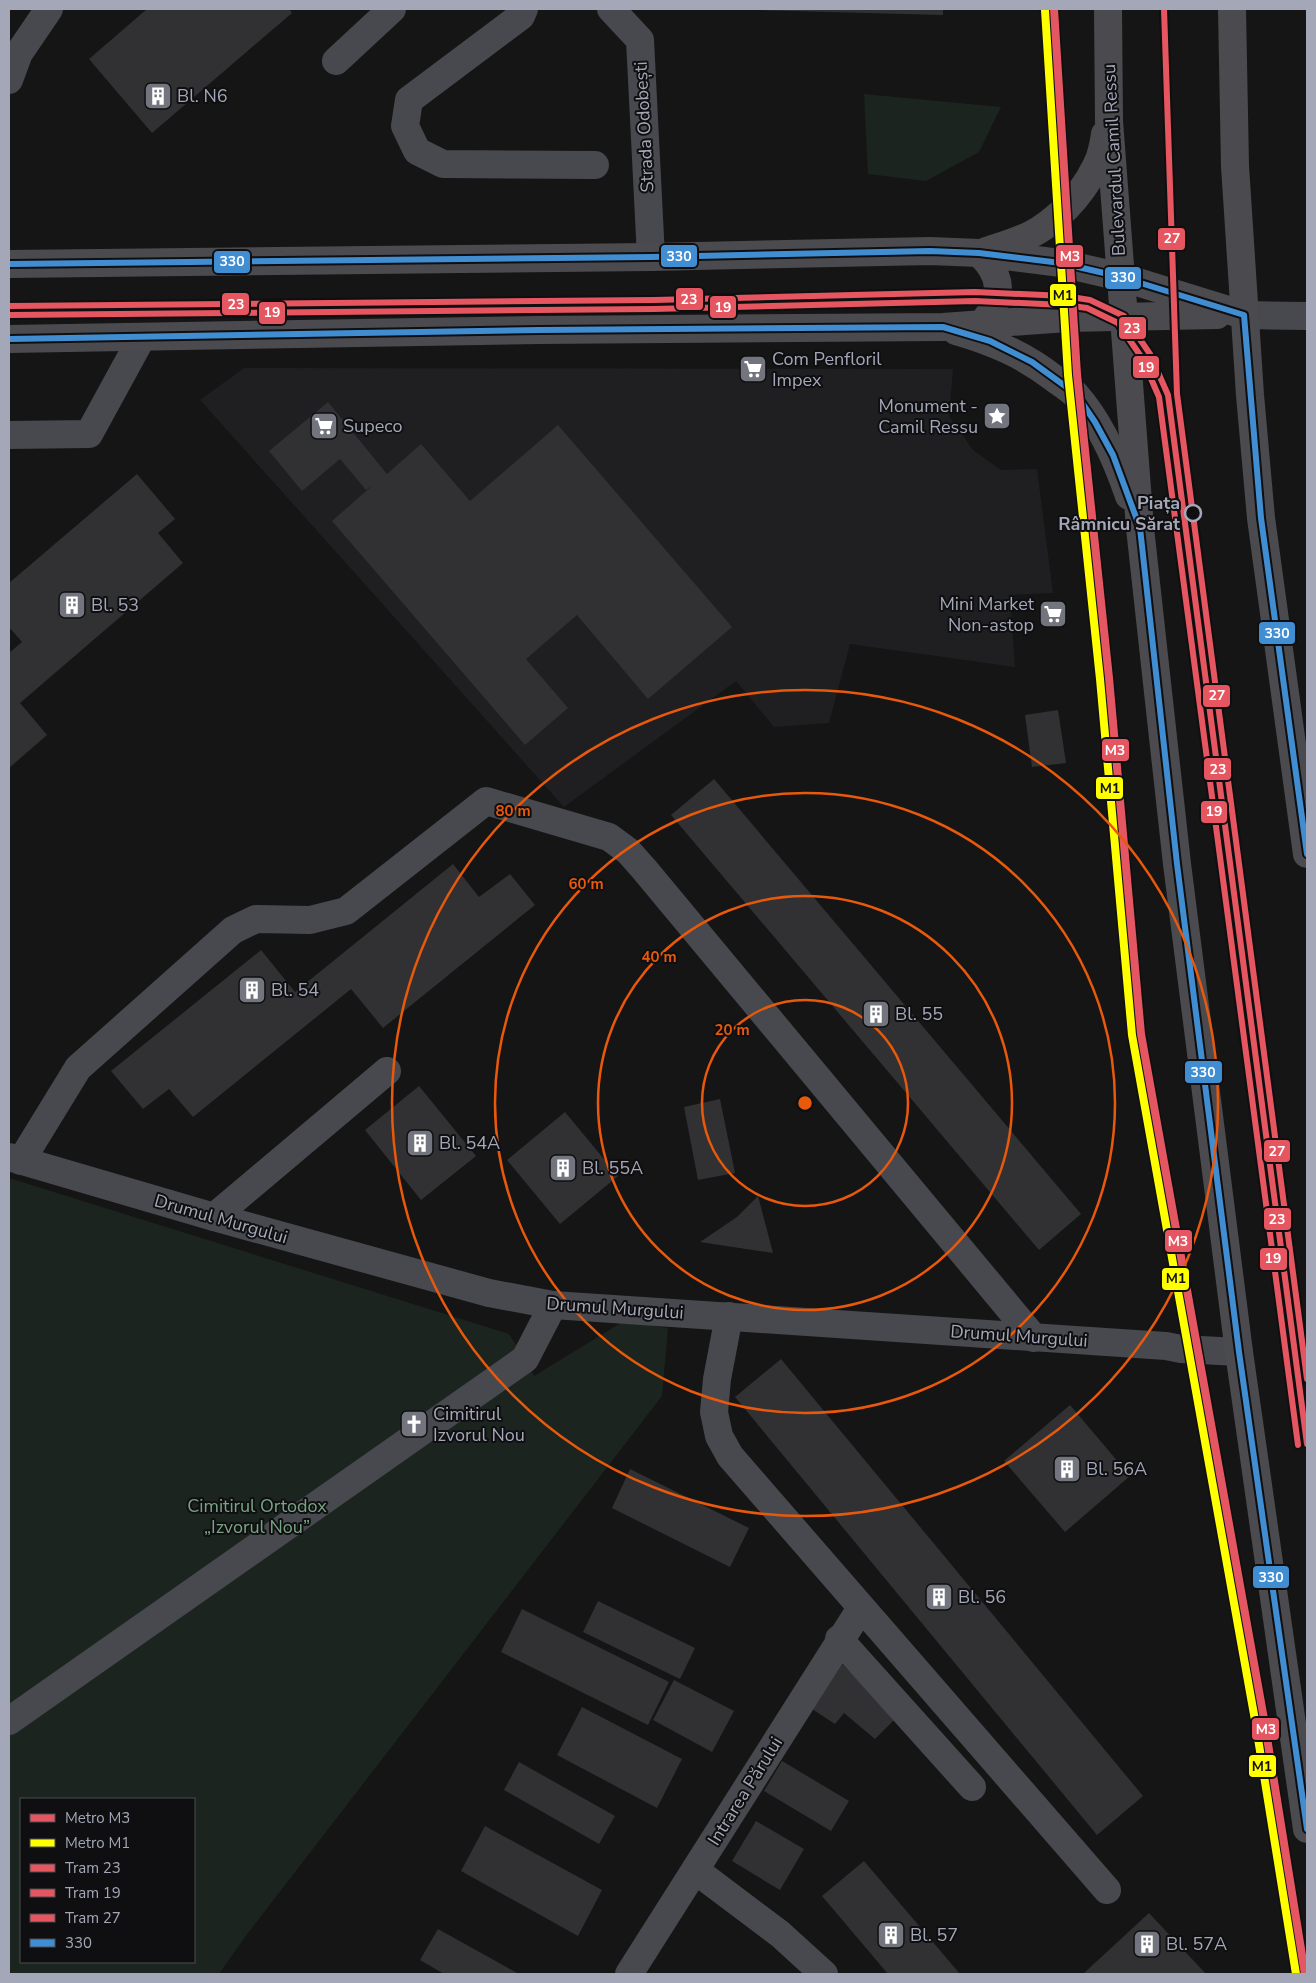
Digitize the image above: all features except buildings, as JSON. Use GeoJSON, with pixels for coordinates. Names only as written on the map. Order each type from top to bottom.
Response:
{"type":"FeatureCollection","features":[{"type":"Feature","properties":{"kind":"main road","name":"Bulevardul Camil Ressu"},"geometry":{"type":"LineString","coordinates":[[1108,9],[1109,121],[1140,528],[1177,864],[1239,1352],[1307,1830]]}},
{"type":"Feature","properties":{"kind":"main road"},"geometry":{"type":"LineString","coordinates":[[1232,9],[1235,166],[1244,315],[1261,518],[1307,854]]}},
{"type":"Feature","properties":{"kind":"main road"},"geometry":{"type":"LineString","coordinates":[[979,253],[1015,241],[1039,230],[1056,218],[1082,190],[1100,157],[1109,121]]}},
{"type":"Feature","properties":{"kind":"main road"},"geometry":{"type":"LineString","coordinates":[[9,264],[650,257],[930,251],[979,253],[1061,263],[1121,276],[1244,315]]}},
{"type":"Feature","properties":{"kind":"main road"},"geometry":{"type":"LineString","coordinates":[[979,253],[989,263],[996,275],[998,293],[994,309],[983,323]]}},
{"type":"Feature","properties":{"kind":"main road"},"geometry":{"type":"LineString","coordinates":[[9,339],[549,330],[943,327],[1067,318],[1244,315]]}},
{"type":"Feature","properties":{"kind":"main road"},"geometry":{"type":"LineString","coordinates":[[943,327],[990,341],[1032,362],[1076,394],[1095,422],[1113,455],[1140,528]]}},
{"type":"Feature","properties":{"kind":"street"},"geometry":{"type":"LineString","coordinates":[[24,9],[31,35]]}},
{"type":"Feature","properties":{"kind":"street"},"geometry":{"type":"LineString","coordinates":[[9,80],[19,53],[49,9]]}},
{"type":"Feature","properties":{"kind":"street"},"geometry":{"type":"LineString","coordinates":[[336,61],[392,9]]}},
{"type":"Feature","properties":{"kind":"street"},"geometry":{"type":"LineString","coordinates":[[524,9],[521,16],[409,100],[405,126],[417,151],[443,164],[595,165]]}},
{"type":"Feature","properties":{"kind":"street","name":"Strada Odobești"},"geometry":{"type":"LineString","coordinates":[[611,9],[640,40],[650,257]]}},
{"type":"Feature","properties":{"kind":"street"},"geometry":{"type":"LineString","coordinates":[[1244,315],[1307,316]]}},
{"type":"Feature","properties":{"kind":"street"},"geometry":{"type":"LineString","coordinates":[[9,435],[88,434],[142,337]]}},
{"type":"Feature","properties":{"kind":"street"},"geometry":{"type":"LineString","coordinates":[[15,1159],[78,1068],[233,930],[256,919],[310,920],[346,911],[486,801],[600,834],[608,837],[628,851],[1034,1338]]}},
{"type":"Feature","properties":{"kind":"street"},"geometry":{"type":"LineString","coordinates":[[214,1217],[387,1071]]}},
{"type":"Feature","properties":{"kind":"street","name":"Drumul Murgului"},"geometry":{"type":"LineString","coordinates":[[15,1159],[214,1217],[489,1293],[553,1305],[1239,1352]]}},
{"type":"Feature","properties":{"kind":"street"},"geometry":{"type":"LineString","coordinates":[[9,1721],[525,1358],[553,1305]]}},
{"type":"Feature","properties":{"kind":"street"},"geometry":{"type":"LineString","coordinates":[[729,1316],[717,1378],[714,1412],[719,1436],[730,1456],[1108,1890]]}},
{"type":"Feature","properties":{"kind":"street","name":"Intrarea Părului"},"geometry":{"type":"LineString","coordinates":[[629,1974],[861,1608]]}},
{"type":"Feature","properties":{"kind":"street"},"geometry":{"type":"LineString","coordinates":[[840,1639],[972,1787]]}},
{"type":"Feature","properties":{"kind":"street"},"geometry":{"type":"LineString","coordinates":[[696,1870],[780,1934],[824,1974]]}},
{"type":"Feature","properties":{"kind":"shaded area","name":"Piața Râmnicu Sărat"},"geometry":{"type":"Polygon","coordinates":[[[244,368],[953,369],[949,416],[973,450],[1001,470],[1037,469],[1053,593],[1010,595],[1015,667],[850,644],[829,723],[774,727],[736,681],[564,807],[200,400],[244,368]]]}},
{"type":"Feature","properties":{"kind":"green space"},"geometry":{"type":"Polygon","coordinates":[[[864,94],[1001,107],[979,152],[926,181],[868,174],[864,94]]]}},
{"type":"Feature","properties":{"kind":"green space","name":"Cimitirul Ortodox „Izvorul Nou”"},"geometry":{"type":"Polygon","coordinates":[[[9,1178],[509,1334],[534,1376],[624,1321],[668,1328],[662,1396],[245,1937],[219,1974],[9,1974],[9,1178]]]}},
{"type":"Feature","properties":{"kind":"metro line","name":"M3"},"geometry":{"type":"LineString","coordinates":[[1054,9],[1077,374],[1109,678],[1141,1034],[1264,1719],[1305,1974]]}},
{"type":"Feature","properties":{"kind":"metro line","name":"M1"},"geometry":{"type":"LineString","coordinates":[[1045,10],[1068,375],[1100,679],[1132,1035],[1255,1720],[1296,1974]]}},
{"type":"Feature","properties":{"kind":"tram line","name":"27"},"geometry":{"type":"LineString","coordinates":[[1164,9],[1177,394],[1307,1379]]}},
{"type":"Feature","properties":{"kind":"tram line","name":"23"},"geometry":{"type":"LineString","coordinates":[[9,306],[654,300],[975,292],[1065,296],[1090,300],[1124,316],[1150,354],[1168,395],[1307,1444]]}},
{"type":"Feature","properties":{"kind":"tram line","name":"19"},"geometry":{"type":"LineString","coordinates":[[9,315],[654,309],[975,301],[1064,305],[1087,308],[1118,323],[1142,358],[1159,397],[1298,1445]]}},
{"type":"Feature","properties":{"kind":"transit line","name":"330"},"geometry":{"type":"LineString","coordinates":[[9,264],[651,257],[930,251],[979,253],[1061,263],[1121,277],[1244,315],[1261,518],[1307,854]]}},
{"type":"Feature","properties":{"kind":"transit line","name":"330"},"geometry":{"type":"LineString","coordinates":[[9,339],[539,330],[943,327],[990,341],[1032,362],[1076,394],[1095,422],[1113,455],[1140,528],[1177,864],[1239,1352],[1307,1829]]}},
{"type":"Feature","properties":{"kind":"place","name":"Bl. N6"},"geometry":{"type":"Point","coordinates":[158,96]}},
{"type":"Feature","properties":{"kind":"place","name":"Com Penfloril Impex"},"geometry":{"type":"Point","coordinates":[753,369]}},
{"type":"Feature","properties":{"kind":"place","name":"Monument - Camil Ressu"},"geometry":{"type":"Point","coordinates":[997,416]}},
{"type":"Feature","properties":{"kind":"place","name":"Supeco"},"geometry":{"type":"Point","coordinates":[324,426]}},
{"type":"Feature","properties":{"kind":"place","name":"Piața Râmnicu Sărat"},"geometry":{"type":"Point","coordinates":[1193,513]}},
{"type":"Feature","properties":{"kind":"place","name":"Bl. 53"},"geometry":{"type":"Point","coordinates":[72,605]}},
{"type":"Feature","properties":{"kind":"place","name":"Mini Market Non-astop"},"geometry":{"type":"Point","coordinates":[1053,614]}},
{"type":"Feature","properties":{"kind":"place","name":"Bl. 54"},"geometry":{"type":"Point","coordinates":[252,990]}},
{"type":"Feature","properties":{"kind":"place","name":"Bl. 55"},"geometry":{"type":"Point","coordinates":[876,1014]}},
{"type":"Feature","properties":{"kind":"place","name":"Bl. 54A"},"geometry":{"type":"Point","coordinates":[420,1143]}},
{"type":"Feature","properties":{"kind":"place","name":"Bl. 55A"},"geometry":{"type":"Point","coordinates":[563,1168]}},
{"type":"Feature","properties":{"kind":"place","name":"Cimitirul Izvorul Nou"},"geometry":{"type":"Point","coordinates":[414,1424]}},
{"type":"Feature","properties":{"kind":"place","name":"Bl. 56A"},"geometry":{"type":"Point","coordinates":[1067,1469]}},
{"type":"Feature","properties":{"kind":"place","name":"Bl. 56"},"geometry":{"type":"Point","coordinates":[939,1597]}},
{"type":"Feature","properties":{"kind":"place","name":"Bl. 57"},"geometry":{"type":"Point","coordinates":[891,1935]}},
{"type":"Feature","properties":{"kind":"place","name":"Bl. 57A"},"geometry":{"type":"Point","coordinates":[1147,1944]}}]}
